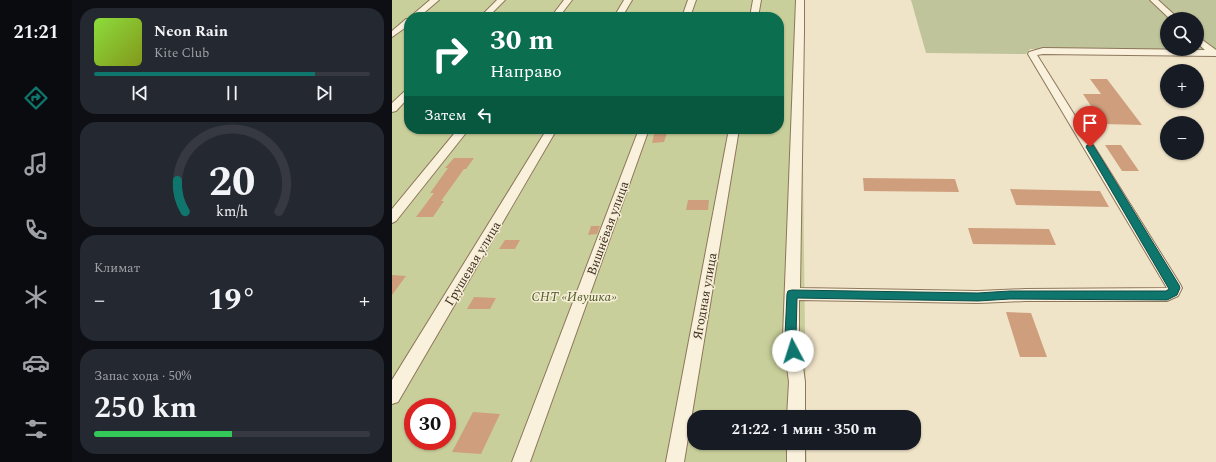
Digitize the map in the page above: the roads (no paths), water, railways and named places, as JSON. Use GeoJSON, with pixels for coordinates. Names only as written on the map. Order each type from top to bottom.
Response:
{"type":"FeatureCollection","features":[{"type":"Feature","properties":{"kind":"street"},"geometry":{"type":"LineString","coordinates":[[420,12],[435,0]]}},
{"type":"Feature","properties":{"kind":"street"},"geometry":{"type":"LineString","coordinates":[[489,12],[501,0]]}},
{"type":"Feature","properties":{"kind":"street"},"geometry":{"type":"LineString","coordinates":[[559,12],[568,0]]}},
{"type":"Feature","properties":{"kind":"street"},"geometry":{"type":"LineString","coordinates":[[621,12],[628,0]]}},
{"type":"Feature","properties":{"kind":"street"},"geometry":{"type":"LineString","coordinates":[[688,12],[692,0]]}},
{"type":"Feature","properties":{"kind":"street"},"geometry":{"type":"LineString","coordinates":[[755,12],[757,0]]}},
{"type":"Feature","properties":{"kind":"street"},"geometry":{"type":"LineString","coordinates":[[796,410],[797,382],[791,336],[800,0]]}},
{"type":"Feature","properties":{"kind":"street"},"geometry":{"type":"LineString","coordinates":[[1154,0],[1167,12]]}},
{"type":"Feature","properties":{"kind":"street"},"geometry":{"type":"LineString","coordinates":[[392,35],[404,25]]}},
{"type":"Feature","properties":{"kind":"street"},"geometry":{"type":"LineString","coordinates":[[1204,44],[1215,53]]}},
{"type":"Feature","properties":{"kind":"street"},"geometry":{"type":"LineString","coordinates":[[792,294],[978,297],[1010,295],[1167,295],[1173,292],[1175,288],[1143,233],[1032,54],[1043,51],[1215,53]]}},
{"type":"Feature","properties":{"kind":"street"},"geometry":{"type":"LineString","coordinates":[[392,109],[404,97]]}},
{"type":"Feature","properties":{"kind":"street"},"geometry":{"type":"LineString","coordinates":[[392,218],[460,134]]}},
{"type":"Feature","properties":{"kind":"street","name":"Грушевая улица"},"geometry":{"type":"LineString","coordinates":[[392,396],[549,134]]}},
{"type":"Feature","properties":{"kind":"street","name":"Вишнёвая улица"},"geometry":{"type":"LineString","coordinates":[[521,462],[642,134]]}},
{"type":"Feature","properties":{"kind":"street","name":"Ягодная улица"},"geometry":{"type":"LineString","coordinates":[[675,462],[733,134]]}},
{"type":"Feature","properties":{"kind":"street"},"geometry":{"type":"LineString","coordinates":[[796,450],[796,462]]}},
{"type":"Feature","properties":{"kind":"park label","name":"СНТ «Ивушка»"},"geometry":{"type":"Point","coordinates":[574,296]}}]}
